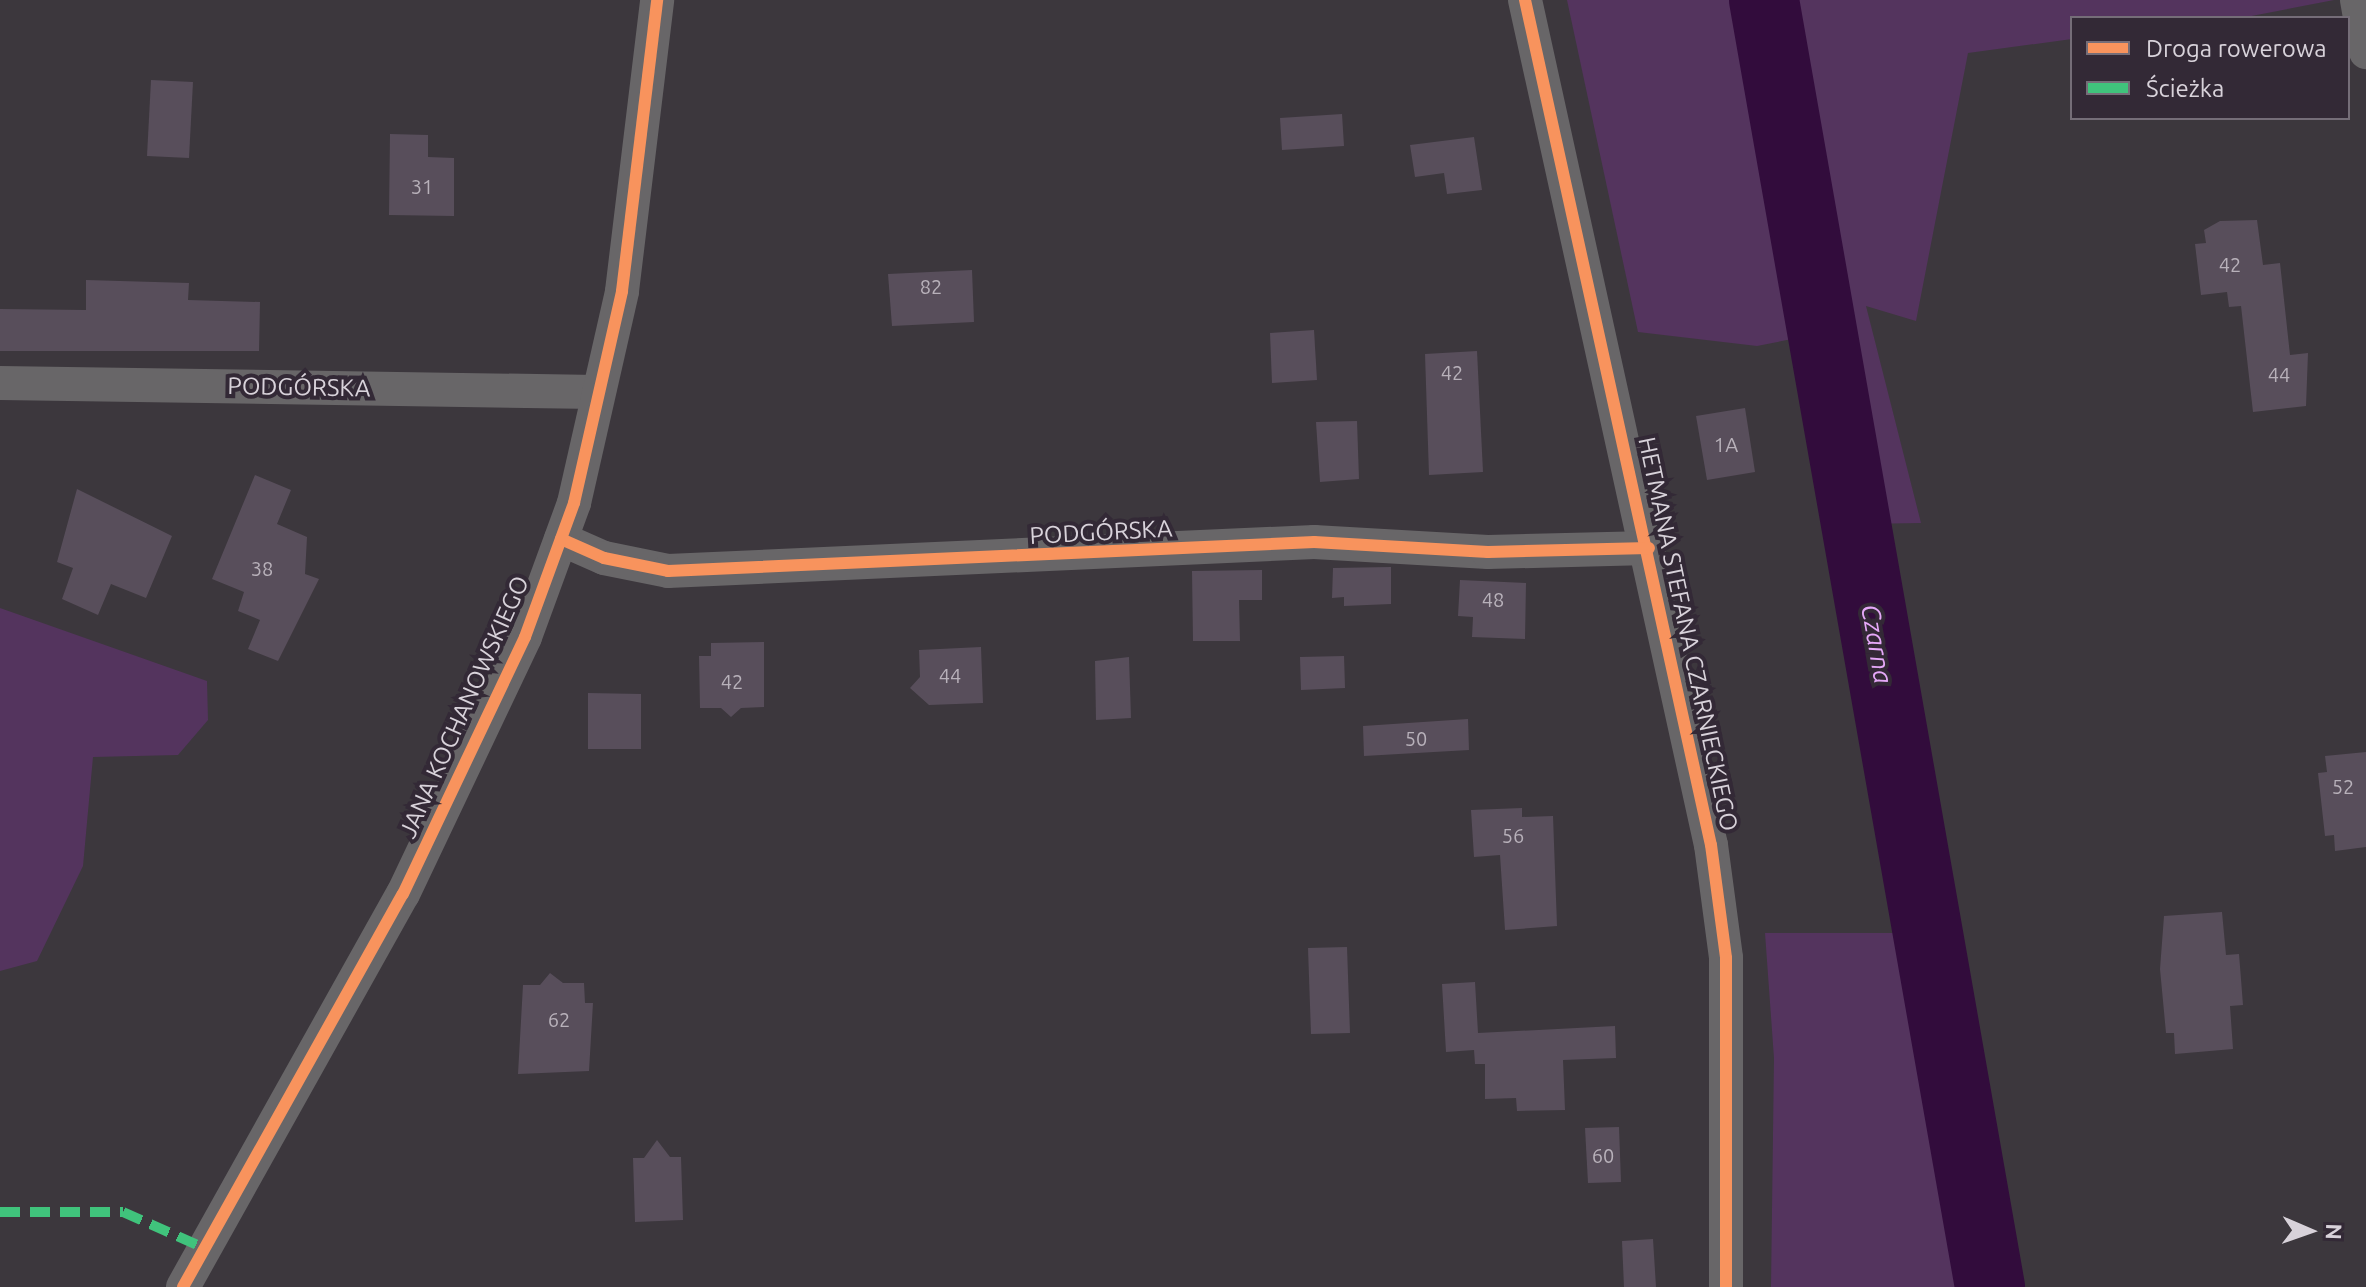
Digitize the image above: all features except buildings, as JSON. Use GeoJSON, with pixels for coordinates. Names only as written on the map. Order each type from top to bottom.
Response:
{"type":"FeatureCollection","features":[{"type":"Feature","properties":{"kind":"street","name":"JANA KOCHANOWSKIEGO"},"geometry":{"type":"LineString","coordinates":[[183,1287],[403,894],[525,637],[561,539],[622,291],[657,0]]}},
{"type":"Feature","properties":{"kind":"street","name":"HETMANA STEFANA CZARNIECKIEGO"},"geometry":{"type":"LineString","coordinates":[[1525,0],[1649,548],[1711,845],[1726,958],[1726,1287]]}},
{"type":"Feature","properties":{"kind":"street"},"geometry":{"type":"LineString","coordinates":[[2357,0],[2366,52]]}},
{"type":"Feature","properties":{"kind":"street","name":"PODGÓRSKA"},"geometry":{"type":"LineString","coordinates":[[0,383],[597,392]]}},
{"type":"Feature","properties":{"kind":"street","name":"PODGÓRSKA"},"geometry":{"type":"LineString","coordinates":[[561,539],[604,558],[668,571],[1314,542],[1488,552],[1649,548]]}},
{"type":"Feature","properties":{"kind":"shaded area"},"geometry":{"type":"Polygon","coordinates":[[[1567,0],[1752,0],[1812,335],[1757,346],[1638,332],[1567,0]]]}},
{"type":"Feature","properties":{"kind":"shaded area"},"geometry":{"type":"Polygon","coordinates":[[[1776,0],[2334,0],[2251,16],[2070,16],[2070,39],[1968,53],[1916,321],[1866,306],[1921,523],[1863,524],[1776,0]]]}},
{"type":"Feature","properties":{"kind":"shaded area"},"geometry":{"type":"Polygon","coordinates":[[[0,608],[207,681],[208,720],[178,755],[93,757],[83,866],[37,961],[0,971],[0,608]]]}},
{"type":"Feature","properties":{"kind":"shaded area"},"geometry":{"type":"Polygon","coordinates":[[[1765,933],[1915,933],[1961,1287],[1771,1287],[1774,1058],[1765,933]]]}},
{"type":"Feature","properties":{"kind":"waterway","name":"Czarna"},"geometry":{"type":"LineString","coordinates":[[1764,0],[1990,1287]]}},
{"type":"Feature","properties":{"kind":"marked path"},"geometry":{"type":"LineString","coordinates":[[0,1212],[123,1212],[202,1247]]}},
{"type":"Feature","properties":{"kind":"cycle path"},"geometry":{"type":"LineString","coordinates":[[183,1287],[403,894],[525,637],[574,503],[622,291],[657,0]]}},
{"type":"Feature","properties":{"kind":"cycle path"},"geometry":{"type":"LineString","coordinates":[[1525,0],[1711,845],[1726,958],[1726,1287]]}},
{"type":"Feature","properties":{"kind":"cycle path"},"geometry":{"type":"LineString","coordinates":[[561,539],[604,558],[668,571],[1314,542],[1488,552],[1649,548]]}}]}
